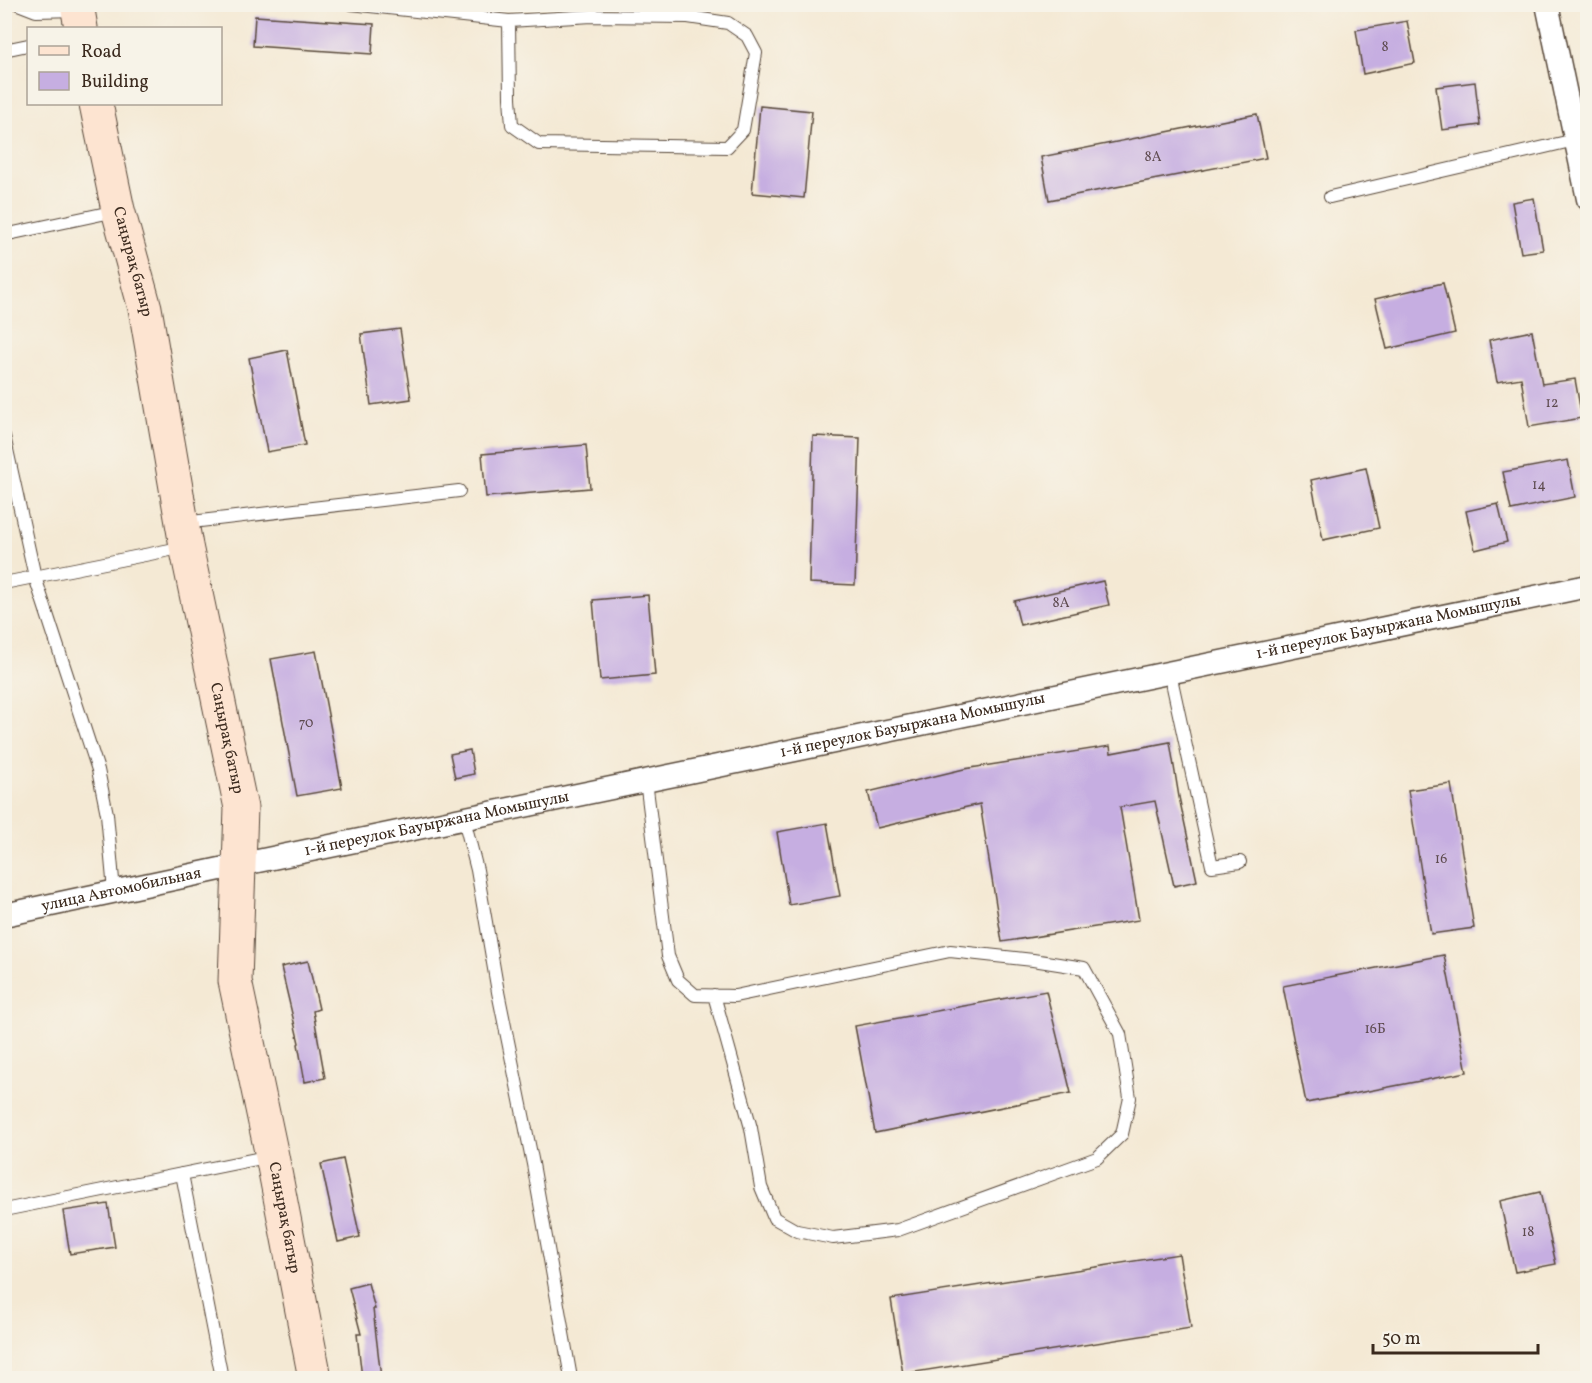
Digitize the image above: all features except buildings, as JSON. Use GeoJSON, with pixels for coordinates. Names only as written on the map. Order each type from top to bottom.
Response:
{"type":"FeatureCollection","features":[{"type":"Feature","properties":{"kind":"street"},"geometry":{"type":"LineString","coordinates":[[1547,4],[1581,139],[1587,199]]}},
{"type":"Feature","properties":{"kind":"street","name":"Саңырақ батыр"},"geometry":{"type":"LineString","coordinates":[[96,105],[118,210],[145,308],[184,535],[241,808],[235,981],[315,1378]]}},
{"type":"Feature","properties":{"kind":"street","name":"1-й переулок Бауыржана Момышулы"},"geometry":{"type":"LineString","coordinates":[[239,865],[1587,586]]}},
{"type":"Feature","properties":{"kind":"street","name":"улица Автомобильная"},"geometry":{"type":"LineString","coordinates":[[4,915],[239,865]]}},
{"type":"Feature","properties":{"kind":"lane"},"geometry":{"type":"LineString","coordinates":[[18,4],[36,11],[79,14]]}},
{"type":"Feature","properties":{"kind":"lane"},"geometry":{"type":"LineString","coordinates":[[351,4],[509,21],[624,16],[688,17],[728,23],[747,36],[756,53],[743,130],[727,147],[539,144],[513,125],[510,98],[509,21]]}},
{"type":"Feature","properties":{"kind":"lane"},"geometry":{"type":"LineString","coordinates":[[4,50],[27,45]]}},
{"type":"Feature","properties":{"kind":"lane"},"geometry":{"type":"LineString","coordinates":[[1330,197],[1581,139]]}},
{"type":"Feature","properties":{"kind":"lane"},"geometry":{"type":"LineString","coordinates":[[4,235],[118,210]]}},
{"type":"Feature","properties":{"kind":"lane"},"geometry":{"type":"LineString","coordinates":[[4,436],[35,577],[98,770],[107,814],[114,891]]}},
{"type":"Feature","properties":{"kind":"lane"},"geometry":{"type":"LineString","coordinates":[[4,583],[35,577],[184,535],[459,491]]}},
{"type":"Feature","properties":{"kind":"lane"},"geometry":{"type":"LineString","coordinates":[[1170,673],[1212,866],[1240,862]]}},
{"type":"Feature","properties":{"kind":"lane"},"geometry":{"type":"LineString","coordinates":[[646,781],[668,956],[678,980],[695,995],[714,995],[735,996],[950,951],[1084,968],[1120,1034],[1130,1098],[1122,1134],[1097,1158],[898,1230],[833,1239],[797,1231],[774,1218],[761,1187],[750,1128],[714,995]]}},
{"type":"Feature","properties":{"kind":"lane"},"geometry":{"type":"LineString","coordinates":[[464,819],[477,870],[571,1378]]}},
{"type":"Feature","properties":{"kind":"lane"},"geometry":{"type":"LineString","coordinates":[[4,1210],[272,1156]]}},
{"type":"Feature","properties":{"kind":"lane"},"geometry":{"type":"LineString","coordinates":[[182,1174],[222,1378]]}}]}
